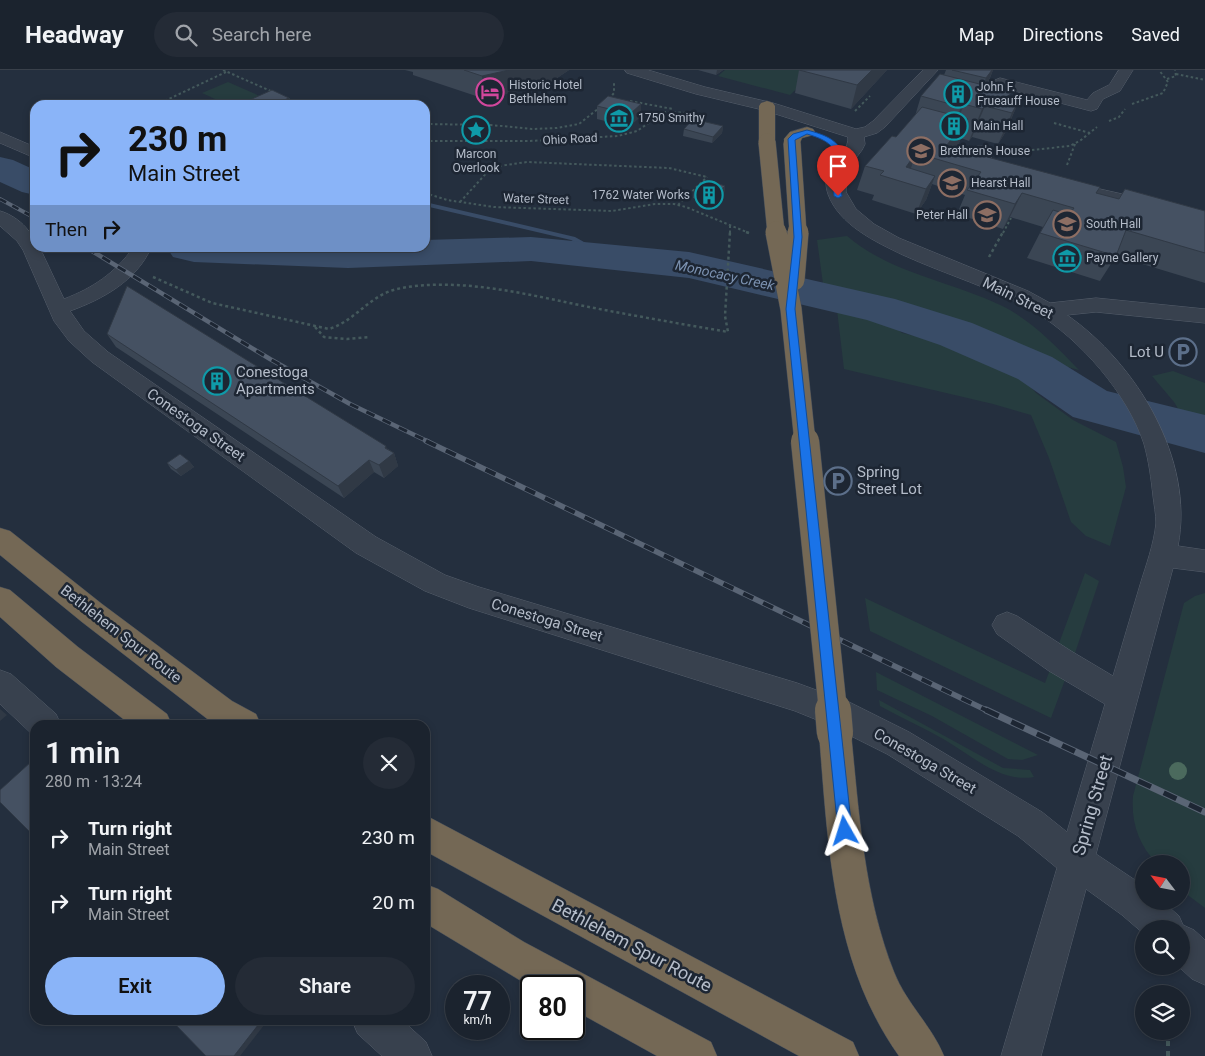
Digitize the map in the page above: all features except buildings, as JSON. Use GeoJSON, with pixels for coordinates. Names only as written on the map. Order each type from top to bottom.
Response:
{"type":"FeatureCollection","features":[{"type":"Feature","properties":{"kind":"highway"},"geometry":{"type":"LineString","coordinates":[[767,112],[767,142],[774,223],[791,309],[851,890],[857,919],[876,975],[902,1028],[924,1056]]}},
{"type":"Feature","properties":{"kind":"highway"},"geometry":{"type":"LineString","coordinates":[[791,309],[798,237],[792,139],[807,132]]}},
{"type":"Feature","properties":{"kind":"highway","name":"Bethlehem Spur Route"},"geometry":{"type":"LineString","coordinates":[[0,539],[221,711],[236,720]]}},
{"type":"Feature","properties":{"kind":"highway"},"geometry":{"type":"LineString","coordinates":[[0,599],[67,658],[149,720]]}},
{"type":"Feature","properties":{"kind":"highway","name":"Bethlehem Spur Route"},"geometry":{"type":"LineString","coordinates":[[430,835],[839,1056]]}},
{"type":"Feature","properties":{"kind":"highway"},"geometry":{"type":"LineString","coordinates":[[430,905],[511,955],[548,975]]}},
{"type":"Feature","properties":{"kind":"highway"},"geometry":{"type":"LineString","coordinates":[[585,995],[697,1056]]}},
{"type":"Feature","properties":{"kind":"street"},"geometry":{"type":"LineString","coordinates":[[632,70],[767,112],[856,134],[871,130],[879,124],[931,70]]}},
{"type":"Feature","properties":{"kind":"street"},"geometry":{"type":"LineString","coordinates":[[1000,83],[1091,106],[1098,96],[1115,88],[1124,70]]}},
{"type":"Feature","properties":{"kind":"street"},"geometry":{"type":"LineString","coordinates":[[767,112],[807,132],[830,140],[837,152]]}},
{"type":"Feature","properties":{"kind":"street","name":"Main Street"},"geometry":{"type":"LineString","coordinates":[[856,134],[856,145],[852,154],[837,152],[836,186],[838,196],[848,212],[863,225],[896,244],[1008,290],[1047,310],[1065,322],[1094,349],[1124,385],[1142,416],[1160,456],[1164,470],[1169,520],[1163,555]]}},
{"type":"Feature","properties":{"kind":"street"},"geometry":{"type":"LineString","coordinates":[[0,137],[30,151]]}},
{"type":"Feature","properties":{"kind":"street"},"geometry":{"type":"LineString","coordinates":[[981,151],[983,160],[1001,174],[1034,182],[1078,187],[1107,195],[1205,232]]}},
{"type":"Feature","properties":{"kind":"street","name":"Conestoga Street"},"geometry":{"type":"LineString","coordinates":[[0,217],[17,230],[30,245]]}},
{"type":"Feature","properties":{"kind":"street","name":"Conestoga Street"},"geometry":{"type":"LineString","coordinates":[[33,252],[65,320],[80,340],[100,357],[366,546],[435,583],[479,599],[797,697],[838,712],[898,743],[1030,824],[1076,861],[1135,902],[1156,920]]}},
{"type":"Feature","properties":{"kind":"street"},"geometry":{"type":"LineString","coordinates":[[59,308],[88,298],[108,287],[117,280],[135,259]]}},
{"type":"Feature","properties":{"kind":"street"},"geometry":{"type":"LineString","coordinates":[[1047,310],[1096,305],[1205,316]]}},
{"type":"Feature","properties":{"kind":"street"},"geometry":{"type":"LineString","coordinates":[[1163,555],[1205,561]]}},
{"type":"Feature","properties":{"kind":"street","name":"Spring Street"},"geometry":{"type":"LineString","coordinates":[[1021,1056],[1163,555]]}},
{"type":"Feature","properties":{"kind":"street"},"geometry":{"type":"LineString","coordinates":[[1007,625],[1060,661],[1123,698]]}},
{"type":"Feature","properties":{"kind":"street"},"geometry":{"type":"LineString","coordinates":[[0,684],[40,720]]}},
{"type":"Feature","properties":{"kind":"street"},"geometry":{"type":"LineString","coordinates":[[1190,952],[1205,966]]}},
{"type":"Feature","properties":{"kind":"street"},"geometry":{"type":"LineString","coordinates":[[378,1025],[412,1056]]}},
{"type":"Feature","properties":{"kind":"path"},"geometry":{"type":"LineString","coordinates":[[223,70],[276,94]]}},
{"type":"Feature","properties":{"kind":"path"},"geometry":{"type":"LineString","coordinates":[[1175,70],[1176,74]]}},
{"type":"Feature","properties":{"kind":"path"},"geometry":{"type":"LineString","coordinates":[[167,100],[226,72]]}},
{"type":"Feature","properties":{"kind":"path"},"geometry":{"type":"LineString","coordinates":[[1176,74],[1205,80]]}},
{"type":"Feature","properties":{"kind":"path"},"geometry":{"type":"LineString","coordinates":[[1167,79],[1176,76],[1176,74]]}},
{"type":"Feature","properties":{"kind":"path"},"geometry":{"type":"LineString","coordinates":[[605,102],[614,93],[613,82]]}},
{"type":"Feature","properties":{"kind":"path"},"geometry":{"type":"LineString","coordinates":[[854,110],[870,96]]}},
{"type":"Feature","properties":{"kind":"path"},"geometry":{"type":"LineString","coordinates":[[284,97],[290,100]]}},
{"type":"Feature","properties":{"kind":"path"},"geometry":{"type":"LineString","coordinates":[[628,101],[681,111]]}},
{"type":"Feature","properties":{"kind":"path"},"geometry":{"type":"LineString","coordinates":[[430,124],[485,124],[536,129],[563,128],[582,122],[599,107]]}},
{"type":"Feature","properties":{"kind":"path","name":"Ohio Road"},"geometry":{"type":"LineString","coordinates":[[430,141],[529,141],[618,136],[638,131],[663,112],[681,111],[699,114]]}},
{"type":"Feature","properties":{"kind":"path"},"geometry":{"type":"LineString","coordinates":[[1054,123],[1090,133]]}},
{"type":"Feature","properties":{"kind":"path"},"geometry":{"type":"LineString","coordinates":[[1010,152],[1048,150],[1075,144],[1064,172]]}},
{"type":"Feature","properties":{"kind":"path"},"geometry":{"type":"LineString","coordinates":[[459,202],[492,167],[527,162],[669,168],[707,177],[678,205],[753,234]]}},
{"type":"Feature","properties":{"kind":"path","name":"Water Street"},"geometry":{"type":"LineString","coordinates":[[430,194],[459,202],[494,207],[612,211],[655,204],[678,205]]}},
{"type":"Feature","properties":{"kind":"path"},"geometry":{"type":"LineString","coordinates":[[989,257],[1011,218]]}},
{"type":"Feature","properties":{"kind":"path"},"geometry":{"type":"LineString","coordinates":[[135,259],[191,295],[212,303],[329,329],[336,328],[366,304],[390,291],[416,286],[450,285],[505,291],[728,332],[725,316],[730,226]]}},
{"type":"Feature","properties":{"kind":"path"},"geometry":{"type":"LineString","coordinates":[[315,327],[324,337],[370,336]]}},
{"type":"Feature","properties":{"kind":"path"},"geometry":{"type":"LineString","coordinates":[[1168,1040],[1168,1056]]}},
{"type":"Feature","properties":{"kind":"green space"},"geometry":{"type":"Polygon","coordinates":[[[725,70],[816,70],[790,95],[718,76],[725,70]]]}},
{"type":"Feature","properties":{"kind":"green space"},"geometry":{"type":"Polygon","coordinates":[[[228,82],[269,100],[217,100],[202,93],[228,82]]]}},
{"type":"Feature","properties":{"kind":"green space"},"geometry":{"type":"Polygon","coordinates":[[[847,236],[884,260],[990,300],[1010,310],[1038,330],[1079,370],[1040,360],[985,335],[899,305],[824,291],[817,240],[847,236]]]}},
{"type":"Feature","properties":{"kind":"green space"},"geometry":{"type":"Polygon","coordinates":[[[837,310],[888,322],[902,333],[953,344],[1014,369],[1036,393],[1073,420],[1116,442],[1126,487],[1110,546],[1086,536],[1071,522],[1049,458],[1031,415],[993,404],[844,369],[837,310]]]}},
{"type":"Feature","properties":{"kind":"green space"},"geometry":{"type":"Polygon","coordinates":[[[1173,371],[1205,383],[1205,423],[1182,415],[1174,402],[1152,376],[1173,371]]]}},
{"type":"Feature","properties":{"kind":"green space"},"geometry":{"type":"Polygon","coordinates":[[[1085,573],[1099,581],[1073,659],[1058,646],[1085,573]]]}},
{"type":"Feature","properties":{"kind":"green space"},"geometry":{"type":"Polygon","coordinates":[[[1205,593],[1205,908],[1190,897],[1190,855],[1149,855],[1137,832],[1133,815],[1133,796],[1184,603],[1195,596],[1205,593]]]}},
{"type":"Feature","properties":{"kind":"green space"},"geometry":{"type":"Polygon","coordinates":[[[865,598],[1045,683],[1051,667],[1066,677],[1051,718],[870,631],[865,598]]]}},
{"type":"Feature","properties":{"kind":"green space"},"geometry":{"type":"Polygon","coordinates":[[[876,672],[1038,755],[1022,760],[1008,759],[932,716],[877,690],[876,672]]]}},
{"type":"Feature","properties":{"kind":"green space"},"geometry":{"type":"Polygon","coordinates":[[[879,700],[1003,768],[1030,770],[1034,777],[1010,776],[987,767],[945,740],[880,706],[879,700]]]}},
{"type":"Feature","properties":{"kind":"waterway","name":"Monocacy Creek"},"geometry":{"type":"LineString","coordinates":[[0,168],[30,182]]}},
{"type":"Feature","properties":{"kind":"waterway"},"geometry":{"type":"LineString","coordinates":[[430,205],[573,238],[607,257]]}},
{"type":"Feature","properties":{"kind":"waterway","name":"Monocacy Creek"},"geometry":{"type":"LineString","coordinates":[[256,252],[348,255],[531,249],[689,265],[879,309],[956,334],[1035,368],[1091,405],[1205,434]]}},
{"type":"Feature","properties":{"kind":"railway"},"geometry":{"type":"LineString","coordinates":[[0,199],[30,215]]}},
{"type":"Feature","properties":{"kind":"railway"},"geometry":{"type":"LineString","coordinates":[[94,252],[270,359],[350,404],[429,442]]}},
{"type":"Feature","properties":{"kind":"railway"},"geometry":{"type":"LineString","coordinates":[[426,441],[988,711]]}},
{"type":"Feature","properties":{"kind":"railway"},"geometry":{"type":"LineString","coordinates":[[986,710],[1205,812]]}},
{"type":"Feature","properties":{"kind":"place","name":"Historic Hotel Bethlehem"},"geometry":{"type":"Point","coordinates":[490,92]}},
{"type":"Feature","properties":{"kind":"place","name":"John F. Frueauff House"},"geometry":{"type":"Point","coordinates":[958,94]}},
{"type":"Feature","properties":{"kind":"place","name":"1750 Smithy"},"geometry":{"type":"Point","coordinates":[619,118]}},
{"type":"Feature","properties":{"kind":"place","name":"Main Hall"},"geometry":{"type":"Point","coordinates":[954,126]}},
{"type":"Feature","properties":{"kind":"place","name":"Marcon Overlook"},"geometry":{"type":"Point","coordinates":[476,130]}},
{"type":"Feature","properties":{"kind":"place","name":"Brethren's House"},"geometry":{"type":"Point","coordinates":[921,151]}},
{"type":"Feature","properties":{"kind":"place","name":"Hearst Hall"},"geometry":{"type":"Point","coordinates":[952,183]}},
{"type":"Feature","properties":{"kind":"place","name":"1762 Water Works"},"geometry":{"type":"Point","coordinates":[709,195]}},
{"type":"Feature","properties":{"kind":"place","name":"Peter Hall"},"geometry":{"type":"Point","coordinates":[987,215]}},
{"type":"Feature","properties":{"kind":"place","name":"South Hall"},"geometry":{"type":"Point","coordinates":[1067,224]}},
{"type":"Feature","properties":{"kind":"place","name":"Payne Gallery"},"geometry":{"type":"Point","coordinates":[1067,258]}},
{"type":"Feature","properties":{"kind":"place","name":"Lot U"},"geometry":{"type":"Point","coordinates":[1183,352]}},
{"type":"Feature","properties":{"kind":"place","name":"Conestoga Apartments"},"geometry":{"type":"Point","coordinates":[217,381]}},
{"type":"Feature","properties":{"kind":"place","name":"Spring Street Lot"},"geometry":{"type":"Point","coordinates":[838,481]}},
{"type":"Feature","properties":{"kind":"route"},"geometry":{"type":"LineString","coordinates":[[838,196],[836,186],[841,165],[837,148],[830,140],[823,136],[807,132],[793,138],[798,237],[791,309],[845,831]]}}]}
